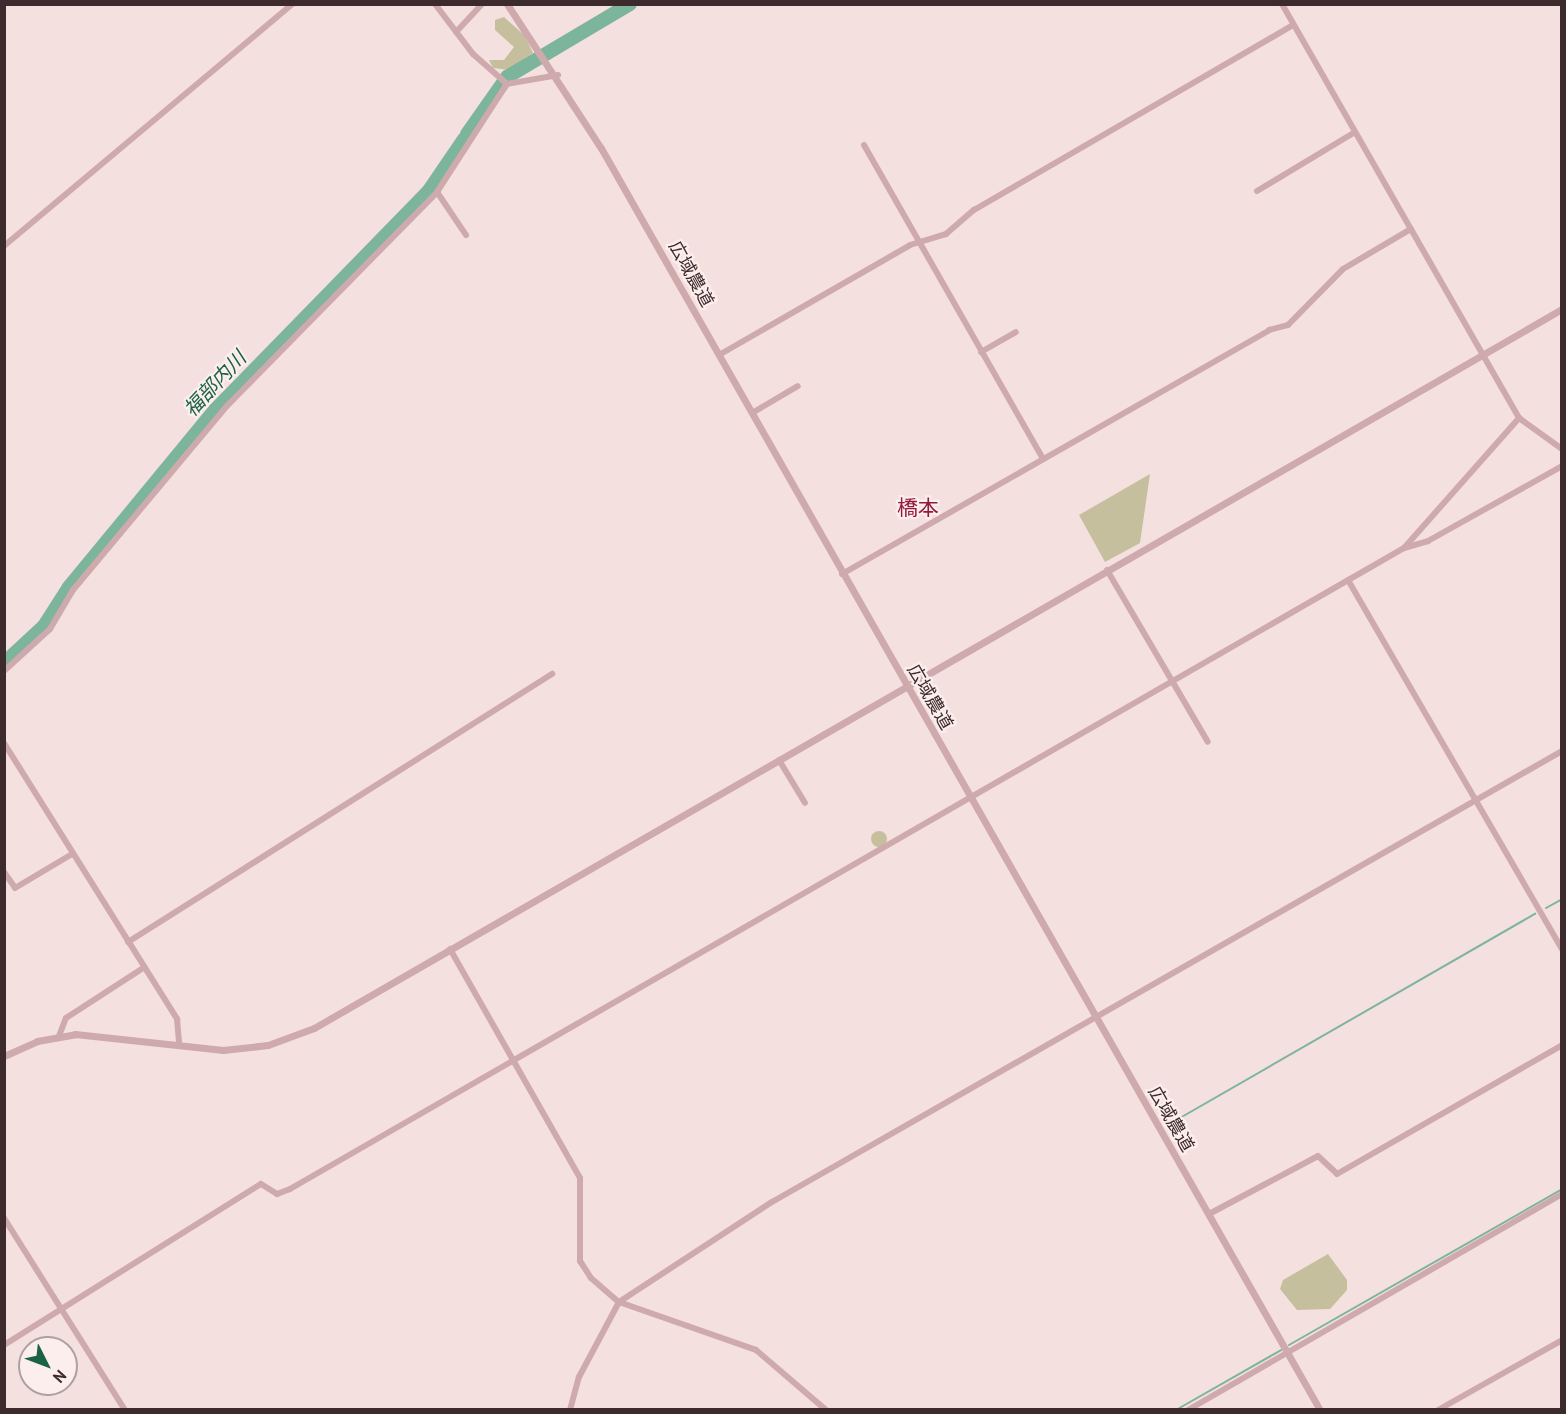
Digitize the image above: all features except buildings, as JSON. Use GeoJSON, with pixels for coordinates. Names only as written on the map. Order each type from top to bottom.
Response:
{"type":"FeatureCollection","features":[{"type":"Feature","properties":{"kind":"street"},"geometry":{"type":"LineString","coordinates":[[4,246],[292,4]]}},
{"type":"Feature","properties":{"kind":"street"},"geometry":{"type":"LineString","coordinates":[[435,4],[456,32],[507,84]]}},
{"type":"Feature","properties":{"kind":"street"},"geometry":{"type":"LineString","coordinates":[[456,32],[482,4]]}},
{"type":"Feature","properties":{"kind":"street","name":"広域農道"},"geometry":{"type":"LineString","coordinates":[[507,4],[558,75],[1320,1410]]}},
{"type":"Feature","properties":{"kind":"street"},"geometry":{"type":"LineString","coordinates":[[1282,4],[1519,418],[1562,449]]}},
{"type":"Feature","properties":{"kind":"street"},"geometry":{"type":"LineString","coordinates":[[719,355],[920,244],[946,234],[974,210],[1293,25]]}},
{"type":"Feature","properties":{"kind":"street"},"geometry":{"type":"LineString","coordinates":[[4,671],[50,629],[73,591],[227,406],[436,192],[507,84],[558,75]]}},
{"type":"Feature","properties":{"kind":"street"},"geometry":{"type":"LineString","coordinates":[[1257,191],[1355,132]]}},
{"type":"Feature","properties":{"kind":"street"},"geometry":{"type":"LineString","coordinates":[[864,145],[1043,459]]}},
{"type":"Feature","properties":{"kind":"street"},"geometry":{"type":"LineString","coordinates":[[436,192],[466,236]]}},
{"type":"Feature","properties":{"kind":"street"},"geometry":{"type":"LineString","coordinates":[[842,574],[1269,330],[1288,325],[1343,269],[1411,230]]}},
{"type":"Feature","properties":{"kind":"street"},"geometry":{"type":"LineString","coordinates":[[4,1056],[59,1036],[93,1033],[239,1049],[289,1040],[1562,309]]}},
{"type":"Feature","properties":{"kind":"street"},"geometry":{"type":"LineString","coordinates":[[981,352],[1016,332]]}},
{"type":"Feature","properties":{"kind":"street"},"geometry":{"type":"LineString","coordinates":[[752,412],[798,386]]}},
{"type":"Feature","properties":{"kind":"street"},"geometry":{"type":"LineString","coordinates":[[1404,548],[1519,418]]}},
{"type":"Feature","properties":{"kind":"street"},"geometry":{"type":"LineString","coordinates":[[4,1345],[261,1184],[278,1194],[290,1189],[513,1058],[1347,580],[1404,548],[1428,541],[1562,466]]}},
{"type":"Feature","properties":{"kind":"street"},"geometry":{"type":"LineString","coordinates":[[1107,570],[1208,741]]}},
{"type":"Feature","properties":{"kind":"street"},"geometry":{"type":"LineString","coordinates":[[1347,580],[1562,948]]}},
{"type":"Feature","properties":{"kind":"street"},"geometry":{"type":"LineString","coordinates":[[128,942],[552,674]]}},
{"type":"Feature","properties":{"kind":"street"},"geometry":{"type":"LineString","coordinates":[[4,743],[177,1019],[179,1044]]}},
{"type":"Feature","properties":{"kind":"street"},"geometry":{"type":"LineString","coordinates":[[570,1410],[579,1377],[619,1302],[772,1202],[1562,751]]}},
{"type":"Feature","properties":{"kind":"street"},"geometry":{"type":"LineString","coordinates":[[779,760],[805,803]]}},
{"type":"Feature","properties":{"kind":"street"},"geometry":{"type":"LineString","coordinates":[[4,872],[15,888],[72,854]]}},
{"type":"Feature","properties":{"kind":"street"},"geometry":{"type":"LineString","coordinates":[[450,949],[580,1178],[580,1261],[619,1302],[756,1350],[826,1410]]}},
{"type":"Feature","properties":{"kind":"street"},"geometry":{"type":"LineString","coordinates":[[59,1036],[66,1018],[143,968]]}},
{"type":"Feature","properties":{"kind":"street"},"geometry":{"type":"LineString","coordinates":[[1209,1214],[1318,1155],[1337,1174],[1562,1045]]}},
{"type":"Feature","properties":{"kind":"street"},"geometry":{"type":"LineString","coordinates":[[1188,1410],[1562,1194]]}},
{"type":"Feature","properties":{"kind":"street"},"geometry":{"type":"LineString","coordinates":[[4,1218],[125,1410]]}},
{"type":"Feature","properties":{"kind":"street"},"geometry":{"type":"LineString","coordinates":[[1438,1410],[1562,1340]]}},
{"type":"Feature","properties":{"kind":"shaded area"},"geometry":{"type":"Polygon","coordinates":[[[504,17],[525,36],[533,53],[509,70],[493,68],[489,60],[504,60],[514,47],[495,30],[495,20],[504,17]]]}},
{"type":"Feature","properties":{"kind":"shaded area"},"geometry":{"type":"Polygon","coordinates":[[[1150,474],[1140,543],[1105,562],[1079,515],[1150,474]]]}},
{"type":"Feature","properties":{"kind":"shaded area"},"geometry":{"type":"Polygon","coordinates":[[[879,831],[885,833],[887,839],[885,845],[879,847],[873,845],[871,839],[873,833],[879,831]]]}},
{"type":"Feature","properties":{"kind":"shaded area"},"geometry":{"type":"Polygon","coordinates":[[[1328,1254],[1347,1280],[1347,1290],[1330,1309],[1297,1310],[1280,1289],[1283,1280],[1328,1254]]]}},
{"type":"Feature","properties":{"kind":"waterway","name":"福部内川"},"geometry":{"type":"LineString","coordinates":[[467,134],[507,77],[630,4]]}},
{"type":"Feature","properties":{"kind":"waterway","name":"福部内川"},"geometry":{"type":"LineString","coordinates":[[4,663],[44,626],[69,587],[215,410],[428,192],[464,139]]}},
{"type":"Feature","properties":{"kind":"waterway"},"geometry":{"type":"LineString","coordinates":[[1546,908],[1562,899]]}},
{"type":"Feature","properties":{"kind":"waterway"},"geometry":{"type":"LineString","coordinates":[[1166,1126],[1535,914]]}},
{"type":"Feature","properties":{"kind":"waterway"},"geometry":{"type":"LineString","coordinates":[[1289,1345],[1562,1189]]}},
{"type":"Feature","properties":{"kind":"waterway"},"geometry":{"type":"LineString","coordinates":[[1176,1410],[1281,1350]]}},
{"type":"Feature","properties":{"kind":"district","name":"橋本"},"geometry":{"type":"Point","coordinates":[918,508]}}]}
